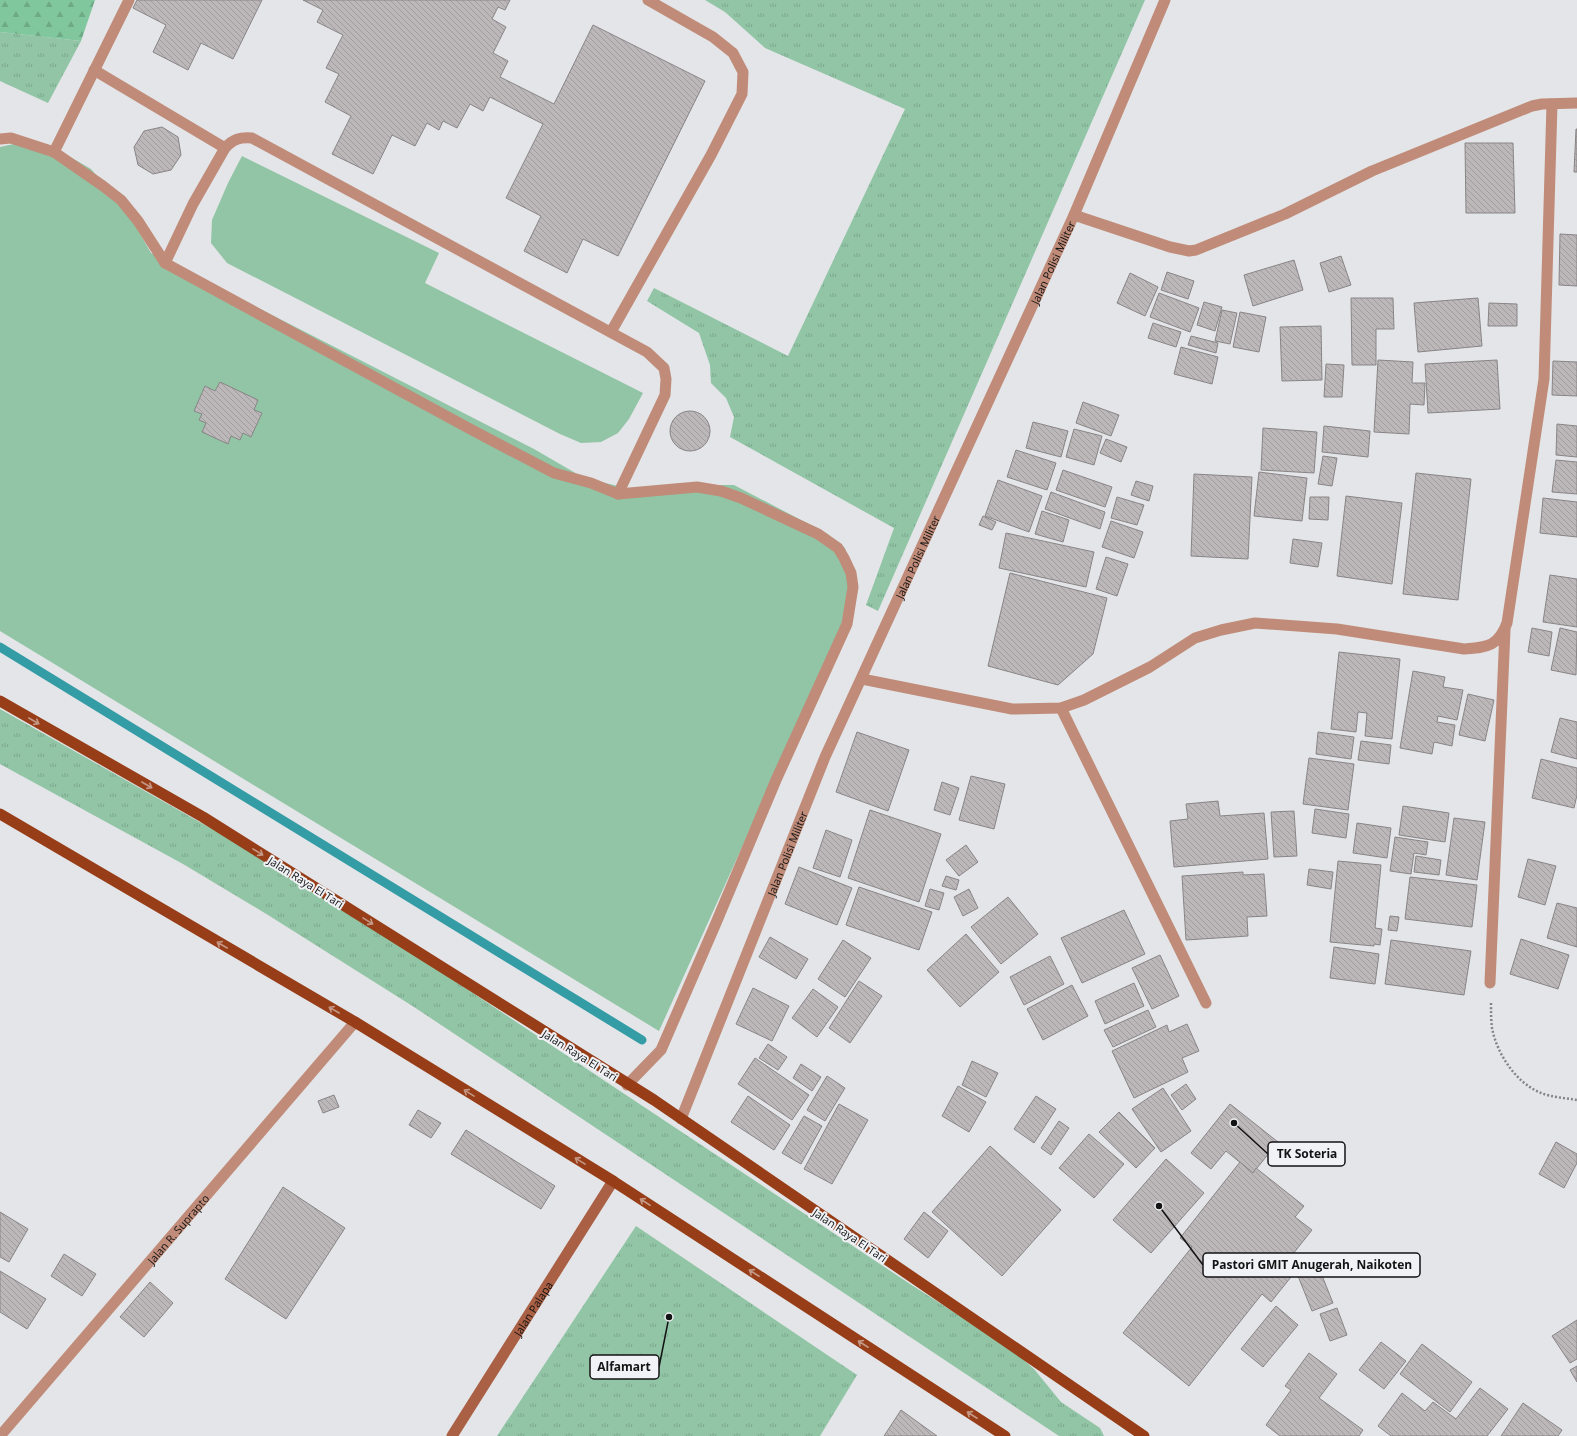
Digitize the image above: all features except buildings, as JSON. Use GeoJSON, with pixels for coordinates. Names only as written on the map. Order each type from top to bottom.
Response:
{"type":"FeatureCollection","features":[{"type":"Feature","properties":{"kind":"main road","name":"Jalan Raya El Tari"},"geometry":{"type":"LineString","coordinates":[[0,701],[203,817],[681,1119],[1144,1436]]}},
{"type":"Feature","properties":{"kind":"main road"},"geometry":{"type":"LineString","coordinates":[[0,814],[355,1022],[613,1181],[1005,1436]]}},
{"type":"Feature","properties":{"kind":"main road","name":"Jalan Palapa"},"geometry":{"type":"LineString","coordinates":[[452,1436],[613,1181]]}},
{"type":"Feature","properties":{"kind":"street"},"geometry":{"type":"LineString","coordinates":[[54,152],[128,0]]}},
{"type":"Feature","properties":{"kind":"street"},"geometry":{"type":"LineString","coordinates":[[611,332],[711,155],[742,94],[743,72],[733,53],[713,37],[648,0]]}},
{"type":"Feature","properties":{"kind":"street","name":"Jalan Polisi Militer"},"geometry":{"type":"LineString","coordinates":[[681,1119],[825,757],[1074,215],[1165,0]]}},
{"type":"Feature","properties":{"kind":"street"},"geometry":{"type":"LineString","coordinates":[[94,70],[225,148]]}},
{"type":"Feature","properties":{"kind":"street"},"geometry":{"type":"LineString","coordinates":[[1074,215],[1170,247],[1189,251],[1196,250],[1285,214],[1372,171],[1532,106],[1577,103]]}},
{"type":"Feature","properties":{"kind":"street"},"geometry":{"type":"LineString","coordinates":[[862,679],[1012,709],[1061,708],[1084,700],[1150,667],[1195,638],[1221,630],[1255,623],[1337,630],[1464,649],[1481,648],[1494,643],[1502,637],[1508,623],[1544,379],[1552,104]]}},
{"type":"Feature","properties":{"kind":"street"},"geometry":{"type":"LineString","coordinates":[[165,263],[193,204],[225,148],[230,142],[242,137],[252,138],[647,352],[664,368],[666,379],[665,396],[618,494]]}},
{"type":"Feature","properties":{"kind":"street"},"geometry":{"type":"LineString","coordinates":[[0,139],[11,138],[54,152],[103,186],[121,200],[138,221],[165,263],[554,473],[591,483],[618,494],[697,487],[721,492],[741,498],[818,534],[838,548],[851,573],[852,587],[848,624],[776,780],[661,1050],[627,1085]]}},
{"type":"Feature","properties":{"kind":"street"},"geometry":{"type":"LineString","coordinates":[[1490,983],[1505,630]]}},
{"type":"Feature","properties":{"kind":"street"},"geometry":{"type":"LineString","coordinates":[[1061,708],[1206,1003]]}},
{"type":"Feature","properties":{"kind":"street","name":"Jalan R. Suprapto"},"geometry":{"type":"LineString","coordinates":[[0,1436],[355,1022]]}},
{"type":"Feature","properties":{"kind":"path"},"geometry":{"type":"LineString","coordinates":[[1490,983],[1492,1028],[1497,1044],[1506,1061],[1522,1083],[1541,1093],[1577,1100]]}},
{"type":"Feature","properties":{"kind":"green space"},"geometry":{"type":"Polygon","coordinates":[[[0,0],[95,0],[81,41],[0,32],[0,0]]]}},
{"type":"Feature","properties":{"kind":"green space"},"geometry":{"type":"Polygon","coordinates":[[[705,0],[1145,0],[878,611],[866,605],[894,528],[730,437],[734,417],[726,398],[711,383],[710,365],[699,333],[647,301],[654,288],[788,356],[905,109],[765,48],[725,12],[705,0]]]}},
{"type":"Feature","properties":{"kind":"green space"},"geometry":{"type":"Polygon","coordinates":[[[0,32],[81,41],[48,103],[0,81],[0,32]]]}},
{"type":"Feature","properties":{"kind":"green space"},"geometry":{"type":"Polygon","coordinates":[[[18,143],[53,147],[91,169],[127,211],[151,253],[534,449],[584,478],[635,490],[690,485],[734,485],[826,533],[845,548],[852,576],[851,606],[659,1031],[0,631],[0,147],[18,143]]]}},
{"type":"Feature","properties":{"kind":"green space"},"geometry":{"type":"Polygon","coordinates":[[[242,156],[439,253],[425,283],[643,393],[629,419],[618,433],[601,442],[581,443],[560,434],[227,263],[211,243],[212,220],[228,183],[242,156]]]}},
{"type":"Feature","properties":{"kind":"green space"},"geometry":{"type":"Polygon","coordinates":[[[0,709],[226,837],[390,938],[910,1284],[1010,1348],[1034,1369],[1061,1402],[1100,1428],[1104,1436],[1059,1436],[414,1007],[268,915],[183,864],[0,764],[0,709]]]}},
{"type":"Feature","properties":{"kind":"green space"},"geometry":{"type":"Polygon","coordinates":[[[636,1226],[857,1375],[820,1436],[497,1436],[636,1226]]]}},
{"type":"Feature","properties":{"kind":"waterway"},"geometry":{"type":"LineString","coordinates":[[0,647],[642,1040]]}},
{"type":"Feature","properties":{"kind":"place","name":"TK Soteria"},"geometry":{"type":"Point","coordinates":[1234,1123]}},
{"type":"Feature","properties":{"kind":"place","name":"Pastori GMIT Anugerah, Naikoten"},"geometry":{"type":"Point","coordinates":[1159,1206]}},
{"type":"Feature","properties":{"kind":"place","name":"Alfamart"},"geometry":{"type":"Point","coordinates":[669,1317]}}]}
